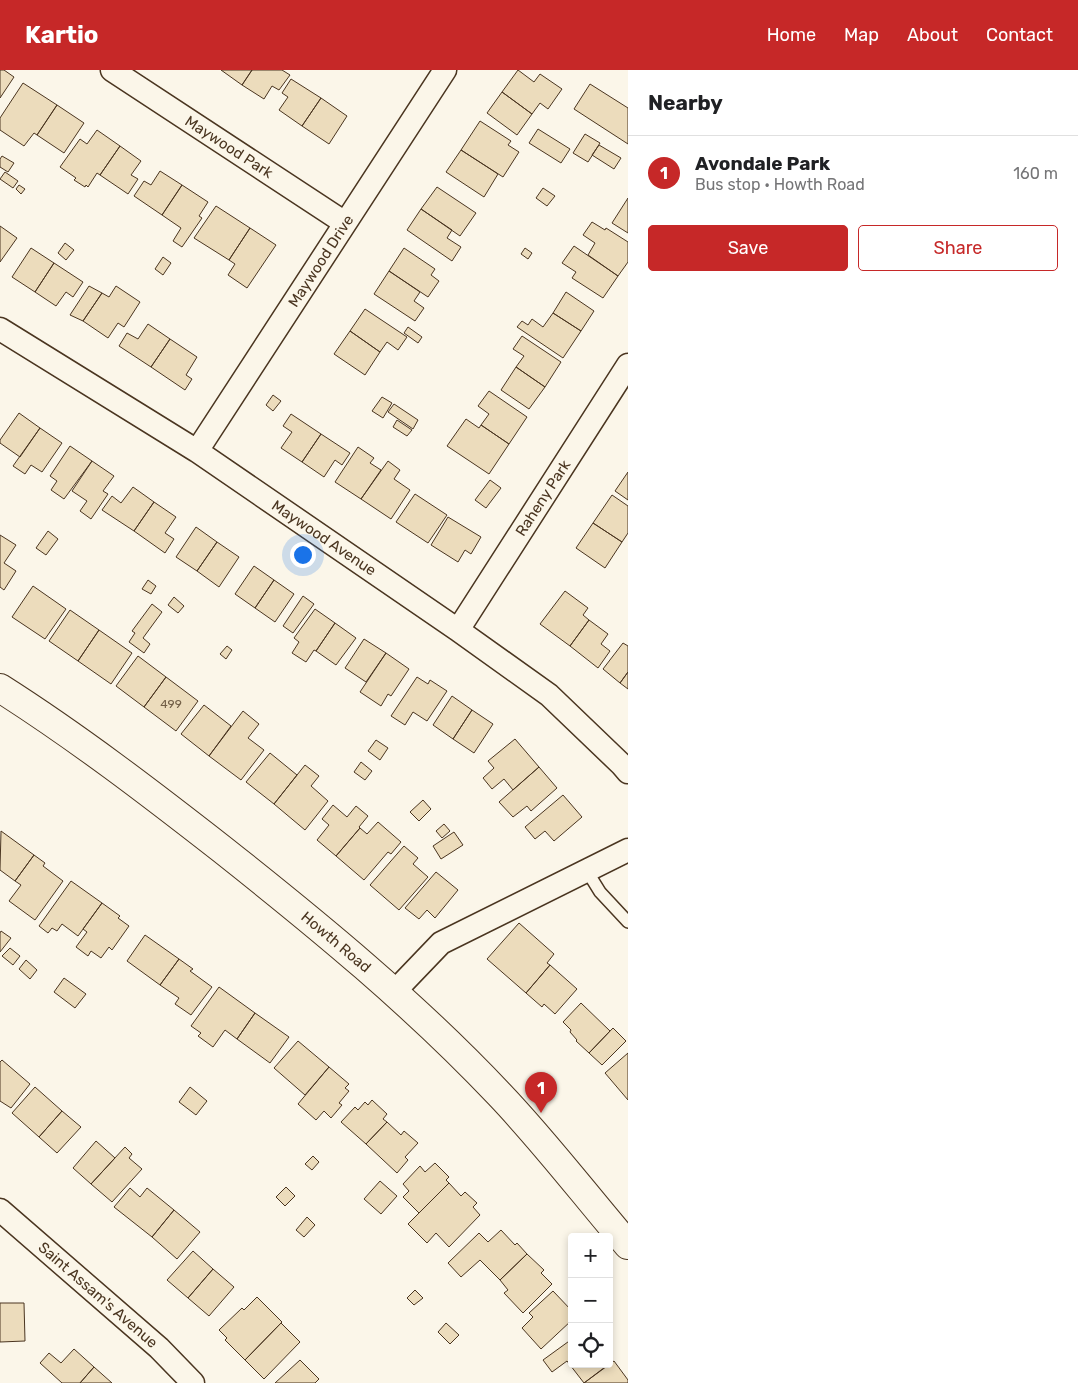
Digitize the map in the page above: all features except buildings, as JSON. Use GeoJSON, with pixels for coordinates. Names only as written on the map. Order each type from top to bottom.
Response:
{"type":"FeatureCollection","features":[{"type":"Feature","properties":{"kind":"main road","name":"Howth Road"},"geometry":{"type":"LineString","coordinates":[[0,688],[42,714],[160,801],[266,884],[395,991],[499,1094],[628,1245]]}},
{"type":"Feature","properties":{"kind":"street","name":"Maywood Park"},"geometry":{"type":"LineString","coordinates":[[112,70],[346,224]]}},
{"type":"Feature","properties":{"kind":"street","name":"Maywood Drive"},"geometry":{"type":"LineString","coordinates":[[197,451],[445,70]]}},
{"type":"Feature","properties":{"kind":"street","name":"Maywood Avenue"},"geometry":{"type":"LineString","coordinates":[[0,329],[197,451],[458,630],[549,695],[628,772]]}},
{"type":"Feature","properties":{"kind":"street","name":"Raheny Park"},"geometry":{"type":"LineString","coordinates":[[458,630],[628,365]]}},
{"type":"Feature","properties":{"kind":"street"},"geometry":{"type":"LineString","coordinates":[[395,991],[440,943],[628,850]]}},
{"type":"Feature","properties":{"kind":"street","name":"Saint Assam's Avenue"},"geometry":{"type":"LineString","coordinates":[[0,1210],[159,1348],[193,1383]]}},
{"type":"Feature","properties":{"kind":"lane"},"geometry":{"type":"LineString","coordinates":[[587,871],[600,892],[628,922]]}},
{"type":"Feature","properties":{"kind":"place","name":"Avondale Park"},"geometry":{"type":"Point","coordinates":[541,1113]}}]}
